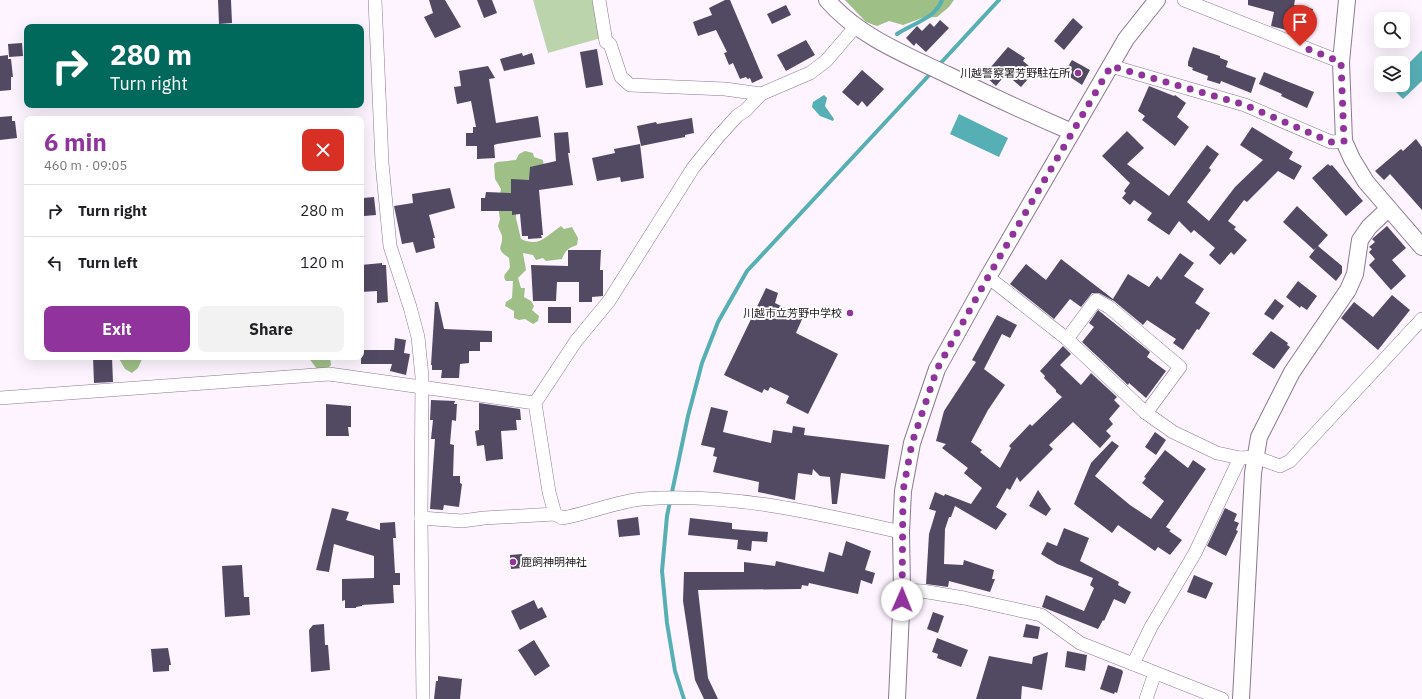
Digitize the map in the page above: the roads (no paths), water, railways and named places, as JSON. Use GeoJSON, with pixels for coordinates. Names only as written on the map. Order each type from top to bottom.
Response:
{"type":"FeatureCollection","features":[{"type":"Feature","properties":{"kind":"street"},"geometry":{"type":"LineString","coordinates":[[375,0],[382,163],[390,246],[418,337],[422,388],[421,518],[423,699]]}},
{"type":"Feature","properties":{"kind":"street"},"geometry":{"type":"LineString","coordinates":[[598,0],[606,42],[610,44],[621,77],[630,85],[725,89],[761,94]]}},
{"type":"Feature","properties":{"kind":"street"},"geometry":{"type":"LineString","coordinates":[[827,0],[856,26],[922,63],[1072,132]]}},
{"type":"Feature","properties":{"kind":"street"},"geometry":{"type":"LineString","coordinates":[[896,699],[902,590],[901,532],[903,491],[912,443],[923,406],[937,369],[988,277],[1126,39],[1157,0]]}},
{"type":"Feature","properties":{"kind":"street"},"geometry":{"type":"LineString","coordinates":[[1184,0],[1341,62]]}},
{"type":"Feature","properties":{"kind":"street"},"geometry":{"type":"LineString","coordinates":[[1347,0],[1341,62],[1344,141],[1362,177],[1422,247]]}},
{"type":"Feature","properties":{"kind":"street"},"geometry":{"type":"LineString","coordinates":[[555,514],[549,492],[535,403],[576,341],[609,301],[694,168],[718,137],[737,116],[746,110],[761,94],[810,73],[826,61],[856,26]]}},
{"type":"Feature","properties":{"kind":"street"},"geometry":{"type":"LineString","coordinates":[[1111,66],[1245,105],[1331,142],[1344,141]]}},
{"type":"Feature","properties":{"kind":"street"},"geometry":{"type":"LineString","coordinates":[[1133,664],[1152,627],[1196,553],[1248,458],[1292,372],[1348,290],[1355,274],[1360,240],[1369,227],[1388,209]]}},
{"type":"Feature","properties":{"kind":"street"},"geometry":{"type":"LineString","coordinates":[[988,277],[1067,339],[1146,413],[1173,432],[1217,453],[1248,458],[1280,466],[1290,461],[1422,319]]}},
{"type":"Feature","properties":{"kind":"street"},"geometry":{"type":"LineString","coordinates":[[1067,339],[1096,300],[1109,308],[1180,367],[1146,413]]}},
{"type":"Feature","properties":{"kind":"street"},"geometry":{"type":"LineString","coordinates":[[0,398],[329,374],[535,403]]}},
{"type":"Feature","properties":{"kind":"street"},"geometry":{"type":"LineString","coordinates":[[1241,699],[1248,458]]}},
{"type":"Feature","properties":{"kind":"street"},"geometry":{"type":"LineString","coordinates":[[421,518],[462,521],[555,514],[562,518],[640,499],[678,497],[718,498],[822,515],[901,532]]}},
{"type":"Feature","properties":{"kind":"street"},"geometry":{"type":"LineString","coordinates":[[902,590],[922,591],[964,598],[1041,615],[1080,643],[1222,699]]}},
{"type":"Feature","properties":{"kind":"street"},"geometry":{"type":"LineString","coordinates":[[1146,699],[1155,673]]}},
{"type":"Feature","properties":{"kind":"water"},"geometry":{"type":"Polygon","coordinates":[[[1422,50],[1422,81],[1403,99],[1396,92],[1410,92],[1410,62],[1422,50]]]}},
{"type":"Feature","properties":{"kind":"water"},"geometry":{"type":"Polygon","coordinates":[[[824,95],[827,98],[825,106],[834,119],[833,121],[820,116],[812,107],[813,102],[824,95]]]}},
{"type":"Feature","properties":{"kind":"water"},"geometry":{"type":"Polygon","coordinates":[[[959,114],[1008,138],[999,157],[950,134],[959,114]]]}},
{"type":"Feature","properties":{"kind":"waterway"},"geometry":{"type":"LineString","coordinates":[[897,34],[929,16],[939,6],[942,0]]}},
{"type":"Feature","properties":{"kind":"waterway"},"geometry":{"type":"LineString","coordinates":[[937,67],[999,0]]}},
{"type":"Feature","properties":{"kind":"waterway"},"geometry":{"type":"LineString","coordinates":[[684,699],[675,671],[667,623],[662,571],[667,516],[688,416],[702,363],[718,322],[747,271],[932,72]]}},
{"type":"Feature","properties":{"kind":"place","name":"川越警察署芳野駐在所"},"geometry":{"type":"Point","coordinates":[1078,73]}},
{"type":"Feature","properties":{"kind":"place","name":"川越市立芳野中学校"},"geometry":{"type":"Point","coordinates":[850,313]}},
{"type":"Feature","properties":{"kind":"place","name":"鹿飼神明神社"},"geometry":{"type":"Point","coordinates":[513,562]}}]}
